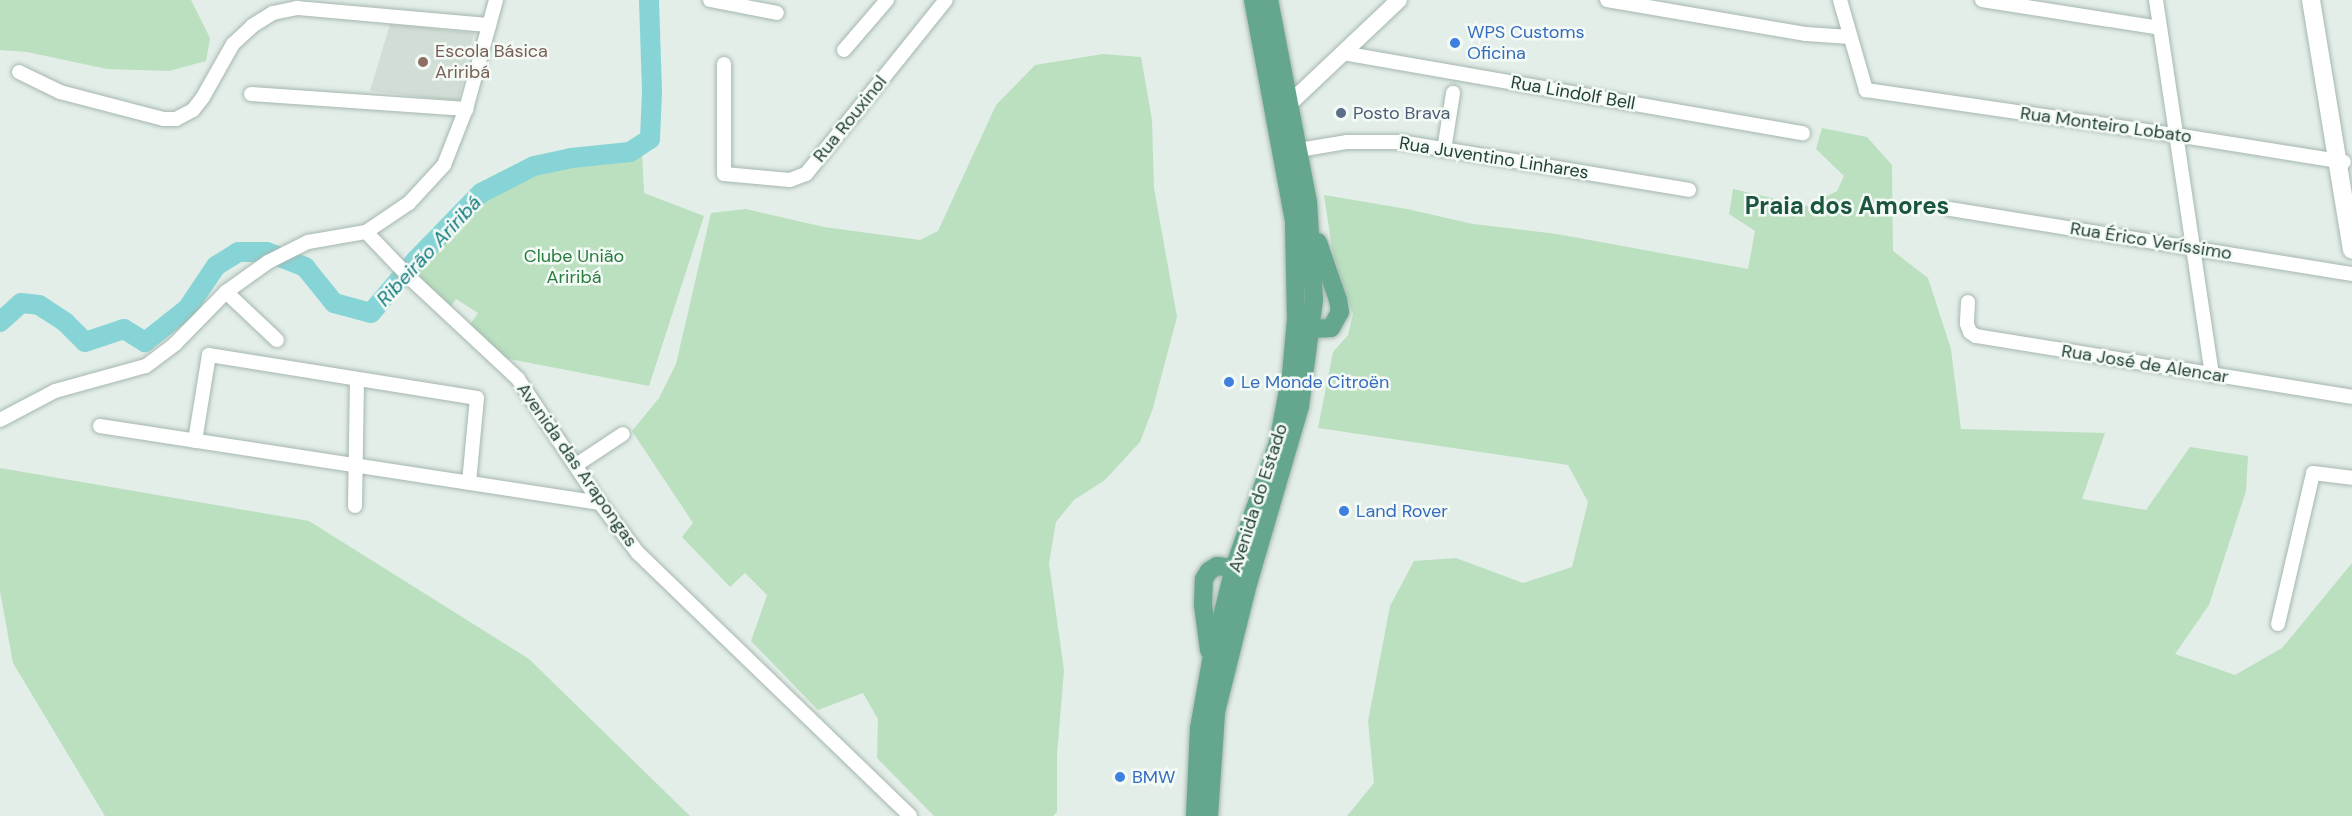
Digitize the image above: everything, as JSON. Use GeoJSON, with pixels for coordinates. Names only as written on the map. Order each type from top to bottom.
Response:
{"type":"FeatureCollection","features":[{"type":"Feature","properties":{"kind":"main road","name":"Avenida do Estado"},"geometry":{"type":"LineString","coordinates":[[1195,816],[1199,728],[1211,661],[1234,568],[1278,443],[1291,375],[1296,319],[1296,250],[1290,191],[1253,0]]}},
{"type":"Feature","properties":{"kind":"main road","name":"Avenida do Estado"},"geometry":{"type":"LineString","coordinates":[[1209,816],[1216,712],[1248,584],[1293,434],[1312,330],[1314,300],[1311,223],[1269,0]]}},
{"type":"Feature","properties":{"kind":"main road"},"geometry":{"type":"LineString","coordinates":[[2311,0],[2341,162],[2352,201]]}},
{"type":"Feature","properties":{"kind":"main road"},"geometry":{"type":"LineString","coordinates":[[2323,0],[2352,250]]}},
{"type":"Feature","properties":{"kind":"main road"},"geometry":{"type":"LineString","coordinates":[[1296,319],[1312,330],[1331,328],[1340,312],[1338,300],[1311,223]]}},
{"type":"Feature","properties":{"kind":"main road"},"geometry":{"type":"LineString","coordinates":[[1211,661],[1203,604],[1204,579],[1209,571],[1217,566],[1234,568],[1248,584]]}},
{"type":"Feature","properties":{"kind":"street"},"geometry":{"type":"LineString","coordinates":[[0,420],[55,391],[146,366],[175,344],[226,292],[268,262],[294,248],[318,240],[366,232],[396,214],[435,178],[450,152],[466,110],[496,0]]}},
{"type":"Feature","properties":{"kind":"street"},"geometry":{"type":"LineString","coordinates":[[710,0],[777,13]]}},
{"type":"Feature","properties":{"kind":"street"},"geometry":{"type":"LineString","coordinates":[[844,50],[887,0]]}},
{"type":"Feature","properties":{"kind":"street","name":"Rua Rouxinol"},"geometry":{"type":"LineString","coordinates":[[724,64],[724,174],[790,180],[806,174],[946,0]]}},
{"type":"Feature","properties":{"kind":"street"},"geometry":{"type":"LineString","coordinates":[[1289,104],[1399,0]]}},
{"type":"Feature","properties":{"kind":"street"},"geometry":{"type":"LineString","coordinates":[[1607,0],[1806,34],[1850,38],[1840,0]]}},
{"type":"Feature","properties":{"kind":"street"},"geometry":{"type":"LineString","coordinates":[[1982,0],[2160,28]]}},
{"type":"Feature","properties":{"kind":"street"},"geometry":{"type":"LineString","coordinates":[[2156,0],[2212,375]]}},
{"type":"Feature","properties":{"kind":"street"},"geometry":{"type":"LineString","coordinates":[[19,72],[60,92],[164,119],[176,120],[193,110],[203,97],[233,44],[252,26],[273,13],[297,8],[489,25]]}},
{"type":"Feature","properties":{"kind":"street","name":"Rua Monteiro Lobato"},"geometry":{"type":"LineString","coordinates":[[1850,38],[1866,90],[2176,135],[2341,162]]}},
{"type":"Feature","properties":{"kind":"street","name":"Rua Lindolf Bell"},"geometry":{"type":"LineString","coordinates":[[1343,53],[1803,133]]}},
{"type":"Feature","properties":{"kind":"street"},"geometry":{"type":"LineString","coordinates":[[1444,150],[1454,93]]}},
{"type":"Feature","properties":{"kind":"street"},"geometry":{"type":"LineString","coordinates":[[251,94],[466,110]]}},
{"type":"Feature","properties":{"kind":"street","name":"Rua Juventino Linhares"},"geometry":{"type":"LineString","coordinates":[[1299,150],[1372,140],[1689,190]]}},
{"type":"Feature","properties":{"kind":"street","name":"Rua Érico Veríssimo"},"geometry":{"type":"LineString","coordinates":[[1950,209],[2352,274]]}},
{"type":"Feature","properties":{"kind":"street","name":"Avenida das Arapongas"},"geometry":{"type":"LineString","coordinates":[[366,232],[412,280],[518,379],[600,503],[648,563],[910,816]]}},
{"type":"Feature","properties":{"kind":"street"},"geometry":{"type":"LineString","coordinates":[[226,292],[276,340]]}},
{"type":"Feature","properties":{"kind":"street","name":"Rua José de Alencar"},"geometry":{"type":"LineString","coordinates":[[1968,302],[1967,324],[1970,332],[1977,336],[2352,398]]}},
{"type":"Feature","properties":{"kind":"street"},"geometry":{"type":"LineString","coordinates":[[195,441],[209,355],[477,398],[469,483]]}},
{"type":"Feature","properties":{"kind":"street"},"geometry":{"type":"LineString","coordinates":[[355,506],[357,379]]}},
{"type":"Feature","properties":{"kind":"street"},"geometry":{"type":"LineString","coordinates":[[100,426],[600,503]]}},
{"type":"Feature","properties":{"kind":"street"},"geometry":{"type":"LineString","coordinates":[[576,465],[622,434]]}},
{"type":"Feature","properties":{"kind":"street"},"geometry":{"type":"LineString","coordinates":[[2278,624],[2313,473],[2352,478]]}},
{"type":"Feature","properties":{"kind":"shaded area","name":"Escola Básica Ariribá"},"geometry":{"type":"Polygon","coordinates":[[[390,24],[474,33],[458,101],[370,91],[390,24]]]}},
{"type":"Feature","properties":{"kind":"green space"},"geometry":{"type":"Polygon","coordinates":[[[0,0],[191,0],[210,38],[206,61],[169,71],[107,69],[27,52],[0,50],[0,0]]]}},
{"type":"Feature","properties":{"kind":"green space"},"geometry":{"type":"Polygon","coordinates":[[[1103,54],[1141,57],[1152,120],[1154,188],[1177,317],[1153,408],[1140,442],[1105,480],[1074,500],[1056,522],[1049,563],[1064,670],[1057,755],[1057,812],[1053,816],[934,816],[877,758],[878,719],[863,693],[818,710],[751,641],[767,595],[745,573],[730,587],[682,537],[693,523],[632,431],[659,398],[676,364],[711,213],[746,209],[824,227],[920,240],[938,231],[996,105],[1035,65],[1103,54]]]}},
{"type":"Feature","properties":{"kind":"green space"},"geometry":{"type":"Polygon","coordinates":[[[1822,128],[1867,137],[1892,165],[1893,251],[1928,278],[1951,349],[1961,429],[2105,433],[2082,499],[2146,510],[2190,447],[2248,456],[2246,491],[2209,605],[2175,654],[2235,675],[2282,648],[2352,563],[2352,816],[1347,816],[1374,783],[1368,721],[1390,606],[1414,561],[1456,558],[1523,583],[1572,567],[1588,502],[1568,465],[1318,428],[1333,352],[1348,335],[1353,314],[1333,255],[1324,195],[1407,209],[1473,224],[1557,234],[1748,269],[1755,231],[1729,214],[1733,189],[1808,206],[1837,191],[1844,176],[1816,149],[1822,128]]]}},
{"type":"Feature","properties":{"kind":"green space","name":"Clube União Ariribá"},"geometry":{"type":"Polygon","coordinates":[[[642,153],[644,193],[704,216],[649,386],[504,358],[469,326],[478,313],[456,299],[450,308],[412,273],[484,198],[535,171],[572,162],[642,153]]]}},
{"type":"Feature","properties":{"kind":"green space"},"geometry":{"type":"Polygon","coordinates":[[[0,468],[309,521],[529,659],[690,816],[105,816],[13,663],[0,591],[0,468]]]}},
{"type":"Feature","properties":{"kind":"waterway","name":"Ribeirão Ariribá"},"geometry":{"type":"LineString","coordinates":[[0,322],[21,303],[39,305],[65,322],[85,342],[124,329],[145,342],[187,309],[216,266],[238,252],[267,252],[305,267],[334,303],[371,313],[416,260],[481,193],[534,166],[571,158],[630,152],[650,139],[652,91],[649,0]]}},
{"type":"Feature","properties":{"kind":"place","name":"WPS Customs Oficina"},"geometry":{"type":"Point","coordinates":[1455,43]}},
{"type":"Feature","properties":{"kind":"place","name":"Escola Básica Ariribá"},"geometry":{"type":"Point","coordinates":[423,62]}},
{"type":"Feature","properties":{"kind":"place","name":"Posto Brava"},"geometry":{"type":"Point","coordinates":[1341,113]}},
{"type":"Feature","properties":{"kind":"place","name":"Le Monde Citroën"},"geometry":{"type":"Point","coordinates":[1229,382]}},
{"type":"Feature","properties":{"kind":"place","name":"Land Rover"},"geometry":{"type":"Point","coordinates":[1344,511]}},
{"type":"Feature","properties":{"kind":"place","name":"BMW"},"geometry":{"type":"Point","coordinates":[1120,777]}},
{"type":"Feature","properties":{"kind":"district","name":"Praia dos Amores"},"geometry":{"type":"Point","coordinates":[1847,206]}}]}
